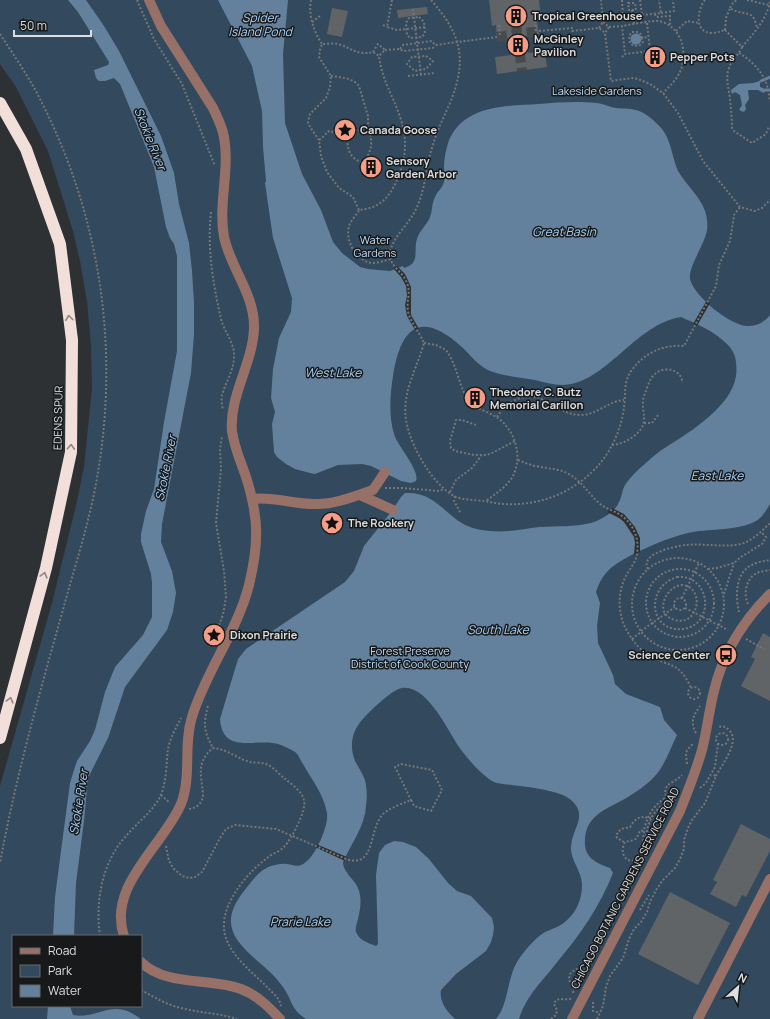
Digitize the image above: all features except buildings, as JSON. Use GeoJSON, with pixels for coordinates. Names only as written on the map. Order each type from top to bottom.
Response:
{"type":"FeatureCollection","features":[{"type":"Feature","properties":{"kind":"highway","name":"EDENS SPUR"},"geometry":{"type":"LineString","coordinates":[[0,103],[26,149],[60,244],[72,340],[71,452],[46,568],[0,738]]}},
{"type":"Feature","properties":{"kind":"lane"},"geometry":{"type":"LineString","coordinates":[[124,935],[120,921],[120,911],[125,892],[160,839],[178,809],[184,794],[187,769],[188,732],[192,718],[203,689],[242,607],[253,570],[257,539],[255,513],[252,499],[232,430],[232,419],[236,400],[252,348],[254,327],[253,316],[245,289],[224,238],[222,223],[226,165],[224,135],[213,108],[161,26],[149,0]]}},
{"type":"Feature","properties":{"kind":"lane"},"geometry":{"type":"LineString","coordinates":[[252,499],[268,498],[326,504],[373,490],[385,472]]}},
{"type":"Feature","properties":{"kind":"lane"},"geometry":{"type":"LineString","coordinates":[[360,495],[393,510]]}},
{"type":"Feature","properties":{"kind":"lane","name":"CHICAGO BOTANIC GARDENS SERVICE ROAD"},"geometry":{"type":"LineString","coordinates":[[572,1019],[680,811],[702,751],[714,692],[726,655],[746,622],[770,594]]}},
{"type":"Feature","properties":{"kind":"lane"},"geometry":{"type":"LineString","coordinates":[[698,1019],[770,878]]}},
{"type":"Feature","properties":{"kind":"lane"},"geometry":{"type":"LineString","coordinates":[[142,963],[152,970],[170,977],[215,982],[242,989],[262,1000],[281,1014]]}},
{"type":"Feature","properties":{"kind":"path"},"geometry":{"type":"LineString","coordinates":[[137,0],[154,39],[182,84],[216,167]]}},
{"type":"Feature","properties":{"kind":"path"},"geometry":{"type":"LineString","coordinates":[[312,0],[312,22],[322,44],[320,57],[331,76],[330,87],[326,98],[308,117],[310,127],[319,140],[321,156],[327,172],[339,188],[353,197],[359,210]]}},
{"type":"Feature","properties":{"kind":"path"},"geometry":{"type":"LineString","coordinates":[[387,27],[392,0]]}},
{"type":"Feature","properties":{"kind":"path"},"geometry":{"type":"LineString","coordinates":[[431,0],[448,20],[458,42],[460,63],[456,86],[450,104],[437,130],[422,196],[411,220],[392,246],[390,259],[394,267],[408,284],[410,294],[408,306],[409,316],[424,343],[408,385],[406,398],[406,420],[416,451],[432,475],[444,489],[455,496],[505,504],[530,502],[553,497],[581,482],[602,461],[612,445],[620,426],[625,400],[625,388],[629,374],[652,352],[670,345],[684,346],[716,286],[719,265],[730,241],[734,215],[740,207]]}},
{"type":"Feature","properties":{"kind":"path"},"geometry":{"type":"LineString","coordinates":[[599,28],[603,22],[601,0]]}},
{"type":"Feature","properties":{"kind":"path"},"geometry":{"type":"LineString","coordinates":[[622,0],[623,17],[674,11],[673,0]]}},
{"type":"Feature","properties":{"kind":"path"},"geometry":{"type":"LineString","coordinates":[[640,0],[642,15]]}},
{"type":"Feature","properties":{"kind":"path"},"geometry":{"type":"LineString","coordinates":[[659,0],[661,13]]}},
{"type":"Feature","properties":{"kind":"path"},"geometry":{"type":"LineString","coordinates":[[705,0],[699,9],[699,23],[703,30],[713,33],[725,30]]}},
{"type":"Feature","properties":{"kind":"path"},"geometry":{"type":"LineString","coordinates":[[737,0],[730,8],[726,18],[725,30],[742,47]]}},
{"type":"Feature","properties":{"kind":"path"},"geometry":{"type":"LineString","coordinates":[[747,0],[769,5]]}},
{"type":"Feature","properties":{"kind":"path"},"geometry":{"type":"LineString","coordinates":[[770,1],[763,20],[731,62],[726,80],[729,90],[732,128],[734,131],[752,143],[766,134],[770,126]]}},
{"type":"Feature","properties":{"kind":"path"},"geometry":{"type":"LineString","coordinates":[[629,7],[628,4],[631,2],[635,3],[635,6]]}},
{"type":"Feature","properties":{"kind":"path"},"geometry":{"type":"LineString","coordinates":[[635,6],[641,6]]}},
{"type":"Feature","properties":{"kind":"path"},"geometry":{"type":"LineString","coordinates":[[632,10],[636,10],[635,6]]}},
{"type":"Feature","properties":{"kind":"path"},"geometry":{"type":"LineString","coordinates":[[622,8],[629,7]]}},
{"type":"Feature","properties":{"kind":"path"},"geometry":{"type":"LineString","coordinates":[[629,7],[629,10],[632,10],[634,24]]}},
{"type":"Feature","properties":{"kind":"path"},"geometry":{"type":"LineString","coordinates":[[730,8],[736,12],[749,14],[752,16],[757,28]]}},
{"type":"Feature","properties":{"kind":"path"},"geometry":{"type":"LineString","coordinates":[[413,9],[421,75]]}},
{"type":"Feature","properties":{"kind":"path"},"geometry":{"type":"LineString","coordinates":[[655,14],[656,17],[670,16],[670,26]]}},
{"type":"Feature","properties":{"kind":"path"},"geometry":{"type":"LineString","coordinates":[[312,22],[320,16]]}},
{"type":"Feature","properties":{"kind":"path"},"geometry":{"type":"LineString","coordinates":[[419,17],[424,22],[425,27],[425,33],[422,37],[410,38],[407,35],[406,23],[409,18],[419,17]]}},
{"type":"Feature","properties":{"kind":"path"},"geometry":{"type":"LineString","coordinates":[[535,21],[537,32],[572,28],[572,31],[599,28],[605,32]]}},
{"type":"Feature","properties":{"kind":"path"},"geometry":{"type":"LineString","coordinates":[[603,22],[609,27],[658,21],[670,26],[676,31],[683,47],[682,67],[676,79],[663,93]]}},
{"type":"Feature","properties":{"kind":"path"},"geometry":{"type":"LineString","coordinates":[[676,31],[687,22],[699,23]]}},
{"type":"Feature","properties":{"kind":"path"},"geometry":{"type":"LineString","coordinates":[[647,23],[650,51]]}},
{"type":"Feature","properties":{"kind":"path"},"geometry":{"type":"LineString","coordinates":[[384,25],[397,30],[425,27]]}},
{"type":"Feature","properties":{"kind":"path"},"geometry":{"type":"LineString","coordinates":[[499,25],[500,36]]}},
{"type":"Feature","properties":{"kind":"path"},"geometry":{"type":"LineString","coordinates":[[622,26],[625,54]]}},
{"type":"Feature","properties":{"kind":"path"},"geometry":{"type":"LineString","coordinates":[[609,27],[605,32],[611,81],[632,78],[638,79],[650,84],[663,93],[678,113],[703,162],[740,207],[755,211],[762,208],[770,200]]}},
{"type":"Feature","properties":{"kind":"path"},"geometry":{"type":"LineString","coordinates":[[632,32],[638,32],[642,35],[642,38],[643,42],[640,45],[634,46],[629,40],[629,36],[632,32]]}},
{"type":"Feature","properties":{"kind":"path"},"geometry":{"type":"LineString","coordinates":[[373,52],[378,44],[385,50],[400,49],[403,51],[433,48],[435,45],[497,37]]}},
{"type":"Feature","properties":{"kind":"path"},"geometry":{"type":"LineString","coordinates":[[642,38],[648,37]]}},
{"type":"Feature","properties":{"kind":"path"},"geometry":{"type":"LineString","coordinates":[[624,40],[629,40]]}},
{"type":"Feature","properties":{"kind":"path"},"geometry":{"type":"LineString","coordinates":[[400,49],[403,45],[417,43],[432,42],[435,45]]}},
{"type":"Feature","properties":{"kind":"path"},"geometry":{"type":"LineString","coordinates":[[322,44],[338,44],[353,51],[373,52],[380,56]]}},
{"type":"Feature","properties":{"kind":"path"},"geometry":{"type":"LineString","coordinates":[[385,50],[380,56],[384,80],[400,116],[403,127],[405,145],[404,156],[398,178],[386,198],[371,209],[359,210],[352,219],[348,229],[349,240],[359,257],[371,263],[382,262],[390,259]]}},
{"type":"Feature","properties":{"kind":"path"},"geometry":{"type":"LineString","coordinates":[[622,57],[625,54],[650,51],[654,53]]}},
{"type":"Feature","properties":{"kind":"path"},"geometry":{"type":"LineString","coordinates":[[739,53],[748,59],[758,69],[766,82],[770,101]]}},
{"type":"Feature","properties":{"kind":"path"},"geometry":{"type":"LineString","coordinates":[[426,56],[433,61],[426,70],[420,70],[416,71],[407,64],[412,57],[426,56]]}},
{"type":"Feature","properties":{"kind":"path"},"geometry":{"type":"LineString","coordinates":[[408,76],[435,73]]}},
{"type":"Feature","properties":{"kind":"path"},"geometry":{"type":"LineString","coordinates":[[331,76],[352,80],[357,83],[368,116],[368,130],[372,142],[369,155],[364,163],[356,160],[350,153],[348,146],[348,131],[368,130]]}},
{"type":"Feature","properties":{"kind":"path"},"geometry":{"type":"LineString","coordinates":[[319,140],[325,136],[329,130],[337,136],[348,135]]}},
{"type":"Feature","properties":{"kind":"path"},"geometry":{"type":"LineString","coordinates":[[212,209],[210,248],[213,282],[222,320],[234,354],[231,375],[222,395],[224,414]]}},
{"type":"Feature","properties":{"kind":"path"},"geometry":{"type":"LineString","coordinates":[[424,343],[436,345],[446,350],[468,399],[475,405],[497,417],[510,432],[515,441],[518,460],[516,468],[504,487],[486,501]]}},
{"type":"Feature","properties":{"kind":"path"},"geometry":{"type":"LineString","coordinates":[[612,445],[621,444],[631,438],[644,423],[643,399],[649,383],[655,373],[667,369],[673,370],[682,379],[682,383]]}},
{"type":"Feature","properties":{"kind":"path"},"geometry":{"type":"LineString","coordinates":[[497,417],[505,405],[518,399],[531,397],[544,400],[566,413],[581,415],[591,413],[615,401],[625,400]]}},
{"type":"Feature","properties":{"kind":"path"},"geometry":{"type":"LineString","coordinates":[[644,423],[652,423],[659,414]]}},
{"type":"Feature","properties":{"kind":"path"},"geometry":{"type":"LineString","coordinates":[[476,425],[462,420],[456,420],[452,432],[450,444],[451,448],[455,451],[481,456],[494,452],[515,441]]}},
{"type":"Feature","properties":{"kind":"path"},"geometry":{"type":"LineString","coordinates":[[210,649],[223,615],[226,597],[224,571],[216,523],[222,434]]}},
{"type":"Feature","properties":{"kind":"path"},"geometry":{"type":"LineString","coordinates":[[450,492],[456,480],[472,468],[481,456]]}},
{"type":"Feature","properties":{"kind":"path"},"geometry":{"type":"LineString","coordinates":[[518,460],[534,466],[566,472],[581,482],[588,492],[604,507],[625,518],[634,531],[638,546],[633,566],[624,581],[619,597],[624,626],[637,646],[648,655],[680,669],[686,676],[691,688]]}},
{"type":"Feature","properties":{"kind":"path"},"geometry":{"type":"LineString","coordinates":[[373,490],[390,488],[444,489]]}},
{"type":"Feature","properties":{"kind":"path"},"geometry":{"type":"LineString","coordinates":[[455,496],[454,501],[460,512]]}},
{"type":"Feature","properties":{"kind":"path"},"geometry":{"type":"LineString","coordinates":[[648,569],[646,561],[649,557],[668,549],[685,545],[712,546],[740,544],[746,542],[761,532],[770,523]]}},
{"type":"Feature","properties":{"kind":"path"},"geometry":{"type":"LineString","coordinates":[[708,569],[734,563],[762,544],[766,537],[761,532]]}},
{"type":"Feature","properties":{"kind":"path"},"geometry":{"type":"LineString","coordinates":[[724,595],[716,576],[700,563],[689,559],[672,558],[664,560],[643,573],[635,586],[632,599],[633,613],[641,632],[654,644],[678,650],[686,650],[703,643],[719,626],[724,609],[724,595],[734,563]]}},
{"type":"Feature","properties":{"kind":"path"},"geometry":{"type":"LineString","coordinates":[[739,612],[737,597],[742,574],[751,566],[770,560]]}},
{"type":"Feature","properties":{"kind":"path"},"geometry":{"type":"LineString","coordinates":[[675,607],[675,601],[678,598],[682,598],[700,563]]}},
{"type":"Feature","properties":{"kind":"path"},"geometry":{"type":"LineString","coordinates":[[675,568],[689,568],[696,571],[708,583],[712,591],[715,607],[710,621],[698,633],[679,638],[670,637],[662,633],[651,624],[646,607],[647,598],[653,583],[659,576],[675,568]]}},
{"type":"Feature","properties":{"kind":"path"},"geometry":{"type":"LineString","coordinates":[[750,609],[745,595],[748,582],[753,575],[770,570]]}},
{"type":"Feature","properties":{"kind":"path"},"geometry":{"type":"LineString","coordinates":[[677,577],[686,577],[691,579],[700,587],[706,599],[702,616],[688,628],[675,629],[662,623],[655,610],[655,602],[659,589],[665,583],[677,577]]}},
{"type":"Feature","properties":{"kind":"path"},"geometry":{"type":"LineString","coordinates":[[678,586],[688,586],[695,594],[697,604],[694,612],[681,621],[671,619],[665,613],[663,603],[667,593],[678,586]]}},
{"type":"Feature","properties":{"kind":"path"},"geometry":{"type":"LineString","coordinates":[[682,598],[686,602],[685,608]]}},
{"type":"Feature","properties":{"kind":"path"},"geometry":{"type":"LineString","coordinates":[[632,639],[658,618],[675,607]]}},
{"type":"Feature","properties":{"kind":"path"},"geometry":{"type":"LineString","coordinates":[[675,607],[680,610],[685,608],[694,612],[731,632]]}},
{"type":"Feature","properties":{"kind":"path"},"geometry":{"type":"LineString","coordinates":[[745,639],[764,649]]}},
{"type":"Feature","properties":{"kind":"path"},"geometry":{"type":"LineString","coordinates":[[691,688],[697,688],[699,691],[697,698],[693,699],[688,696],[688,690],[691,688]]}},
{"type":"Feature","properties":{"kind":"path"},"geometry":{"type":"LineString","coordinates":[[208,701],[204,726],[206,735],[213,748]]}},
{"type":"Feature","properties":{"kind":"path"},"geometry":{"type":"LineString","coordinates":[[697,735],[692,723],[693,717],[702,703]]}},
{"type":"Feature","properties":{"kind":"path"},"geometry":{"type":"LineString","coordinates":[[100,935],[100,896],[108,865],[120,843],[154,806],[161,795],[165,779],[168,747],[181,716]]}},
{"type":"Feature","properties":{"kind":"path"},"geometry":{"type":"LineString","coordinates":[[597,1019],[603,1006],[610,976],[623,958],[629,939],[647,912],[656,890],[662,881],[675,868],[680,859],[684,849],[684,840],[688,828],[705,803],[716,776],[730,753],[734,737],[733,733],[724,726],[714,728]]}},
{"type":"Feature","properties":{"kind":"path"},"geometry":{"type":"LineString","coordinates":[[721,733],[726,735],[728,738],[727,742],[723,744],[718,743],[716,740],[717,735],[721,733]]}},
{"type":"Feature","properties":{"kind":"path"},"geometry":{"type":"LineString","coordinates":[[687,765],[685,752],[694,743]]}},
{"type":"Feature","properties":{"kind":"path"},"geometry":{"type":"LineString","coordinates":[[187,810],[196,807],[202,800],[203,791],[201,766],[203,757],[213,748]]}},
{"type":"Feature","properties":{"kind":"path"},"geometry":{"type":"LineString","coordinates":[[213,748],[225,750],[251,762],[268,765],[299,792],[304,799],[304,805],[292,836],[284,847],[265,859],[256,868],[234,894],[225,911],[225,936],[231,948],[242,963],[279,1000],[281,1005],[281,1014]]}},
{"type":"Feature","properties":{"kind":"path"},"geometry":{"type":"LineString","coordinates":[[401,764],[432,770],[442,790],[431,811],[414,806],[411,800],[395,767],[401,764]]}},
{"type":"Feature","properties":{"kind":"path"},"geometry":{"type":"LineString","coordinates":[[666,796],[664,791],[668,784],[679,779],[686,770]]}},
{"type":"Feature","properties":{"kind":"path"},"geometry":{"type":"LineString","coordinates":[[712,774],[716,776]]}},
{"type":"Feature","properties":{"kind":"path"},"geometry":{"type":"LineString","coordinates":[[649,860],[645,857],[643,844],[643,831],[648,818],[657,804],[666,796],[680,791],[687,794]]}},
{"type":"Feature","properties":{"kind":"path"},"geometry":{"type":"LineString","coordinates":[[161,795],[171,804]]}},
{"type":"Feature","properties":{"kind":"path"},"geometry":{"type":"LineString","coordinates":[[160,839],[164,843],[169,861],[173,868],[182,876],[189,878],[195,877],[202,872],[226,829],[232,826],[241,825],[272,828],[346,859],[357,861],[365,857],[369,850],[376,827],[383,814],[395,806],[411,800]]}},
{"type":"Feature","properties":{"kind":"path"},"geometry":{"type":"LineString","coordinates":[[643,831],[641,830],[633,840],[625,842],[617,838],[616,835],[618,831],[630,826],[635,819],[639,817],[651,818]]}},
{"type":"Feature","properties":{"kind":"path"},"geometry":{"type":"LineString","coordinates":[[625,842],[622,849],[623,854],[629,860],[634,861],[645,857]]}},
{"type":"Feature","properties":{"kind":"path"},"geometry":{"type":"LineString","coordinates":[[552,1019],[556,1015],[557,1010],[554,1004],[556,1000],[560,998],[566,1000],[570,999],[573,995],[574,989],[569,983],[568,979],[570,975],[574,971],[584,968]]}},
{"type":"Feature","properties":{"kind":"path"},"geometry":{"type":"LineString","coordinates":[[142,990],[174,1006],[224,1015],[237,1019]]}},
{"type":"Feature","properties":{"kind":"green space","name":"Forest Preserve District of Cook County"},"geometry":{"type":"Polygon","coordinates":[[[0,0],[770,0],[770,1019],[0,1019],[0,786],[52,603],[76,506],[84,467],[92,388],[91,346],[87,301],[73,231],[48,151],[16,87],[0,64],[0,0]]]}},
{"type":"Feature","properties":{"kind":"water","name":"Skokie River"},"geometry":{"type":"Polygon","coordinates":[[[68,0],[86,0],[104,26],[119,51],[161,136],[174,173],[179,204],[189,243],[194,302],[194,334],[191,373],[162,524],[161,542],[172,571],[176,593],[173,612],[167,630],[125,687],[108,738],[88,778],[76,883],[74,935],[53,935],[55,897],[70,783],[74,770],[77,761],[95,730],[105,692],[115,667],[143,635],[152,617],[151,574],[141,542],[141,534],[146,511],[154,489],[177,351],[177,256],[174,244],[166,227],[154,167],[120,84],[114,78],[99,81],[96,78],[94,70],[108,65],[109,62],[78,12],[68,0]]]}},
{"type":"Feature","properties":{"kind":"water"},"geometry":{"type":"Polygon","coordinates":[[[218,0],[288,0],[283,54],[285,123],[302,174],[321,210],[333,242],[342,253],[360,267],[390,271],[403,266],[404,268],[413,263],[415,260],[418,236],[429,220],[434,198],[443,186],[444,160],[448,143],[455,130],[463,121],[474,114],[499,107],[561,102],[597,103],[642,112],[654,121],[665,133],[678,171],[700,200],[706,215],[706,236],[690,274],[690,279],[698,294],[723,316],[741,325],[751,326],[758,324],[766,320],[770,315],[770,504],[767,509],[759,519],[748,525],[684,534],[660,542],[634,554],[622,560],[606,573],[597,589],[596,592],[600,603],[597,626],[598,643],[613,675],[615,684],[626,694],[660,707],[664,720],[677,735],[665,762],[653,779],[623,800],[599,813],[588,826],[585,845],[588,854],[598,863],[610,868],[613,873],[589,920],[526,1002],[519,1019],[496,1019],[503,1007],[511,976],[517,962],[537,938],[568,920],[576,910],[582,892],[580,875],[571,852],[572,840],[579,817],[579,811],[576,806],[566,797],[551,791],[500,784],[491,781],[466,756],[436,710],[420,693],[411,689],[402,688],[392,693],[375,706],[359,724],[352,739],[353,755],[362,773],[367,793],[363,821],[343,862],[345,870],[358,887],[360,895],[359,916],[356,927],[357,935],[364,941],[376,946],[378,944],[376,875],[379,853],[385,845],[394,841],[403,842],[416,847],[429,859],[448,883],[457,891],[471,896],[492,918],[494,927],[493,935],[486,951],[456,974],[441,990],[441,998],[444,1006],[455,1019],[306,1019],[295,1009],[285,990],[272,974],[242,946],[232,927],[231,917],[235,905],[244,891],[263,870],[280,864],[299,866],[311,857],[320,842],[326,826],[327,813],[320,794],[295,752],[281,745],[272,743],[235,742],[228,738],[223,731],[220,719],[238,659],[246,649],[345,582],[354,571],[364,546],[405,493],[415,493],[431,499],[465,525],[481,530],[506,531],[539,527],[578,525],[591,523],[603,518],[617,506],[625,485],[639,469],[660,451],[700,424],[727,398],[735,381],[736,360],[729,346],[717,335],[681,317],[664,322],[649,331],[592,375],[578,382],[559,385],[493,372],[481,366],[449,336],[436,329],[425,327],[416,329],[408,335],[402,345],[397,359],[392,383],[390,408],[393,432],[413,466],[416,481],[411,483],[401,481],[371,466],[362,464],[338,465],[315,474],[295,469],[286,464],[277,457],[274,452],[272,424],[275,412],[271,398],[273,369],[279,338],[291,312],[292,298],[273,238],[265,183],[262,111],[252,66],[218,0]]]}},
{"type":"Feature","properties":{"kind":"water"},"geometry":{"type":"Polygon","coordinates":[[[636,33],[640,35],[642,39],[640,43],[636,45],[632,43],[630,39],[632,35],[636,33]]]}},
{"type":"Feature","properties":{"kind":"water"},"geometry":{"type":"Polygon","coordinates":[[[760,81],[760,87],[765,89],[764,93],[758,90],[748,90],[749,99],[745,105],[746,109],[744,112],[739,110],[742,105],[740,95],[735,92],[732,94],[731,90],[739,84],[760,81]]]}},
{"type":"Feature","properties":{"kind":"water"},"geometry":{"type":"Polygon","coordinates":[[[48,1007],[70,1007],[73,1015],[80,1016],[111,1009],[118,1009],[128,1011],[141,1019],[47,1019],[48,1007]]]}},
{"type":"Feature","properties":{"kind":"pier"},"geometry":{"type":"Polygon","coordinates":[[[397,266],[405,274],[411,287],[411,315],[419,329],[415,330],[407,316],[405,305],[407,296],[406,286],[401,277],[393,268],[397,266]]]}},
{"type":"Feature","properties":{"kind":"pier"},"geometry":{"type":"Polygon","coordinates":[[[707,300],[710,303],[697,326],[693,324],[707,300]]]}},
{"type":"Feature","properties":{"kind":"pier"},"geometry":{"type":"Polygon","coordinates":[[[612,508],[624,514],[635,527],[640,538],[640,552],[634,555],[634,537],[624,522],[607,512],[612,508]]]}},
{"type":"Feature","properties":{"kind":"pier"},"geometry":{"type":"Polygon","coordinates":[[[316,844],[347,857],[345,861],[315,847],[316,844]]]}},
{"type":"Feature","properties":{"kind":"waterway"},"geometry":{"type":"LineString","coordinates":[[761,81],[770,77]]}},
{"type":"Feature","properties":{"kind":"waterway"},"geometry":{"type":"LineString","coordinates":[[765,90],[770,90]]}},
{"type":"Feature","properties":{"kind":"tunnel"},"geometry":{"type":"LineString","coordinates":[[516,23],[522,71]]}},
{"type":"Feature","properties":{"kind":"tunnel"},"geometry":{"type":"LineString","coordinates":[[497,37],[539,31]]}},
{"type":"Feature","properties":{"kind":"place","name":"Tropical Greenhouse"},"geometry":{"type":"Point","coordinates":[516,16]}},
{"type":"Feature","properties":{"kind":"place","name":"McGinley Pavilion"},"geometry":{"type":"Point","coordinates":[518,45]}},
{"type":"Feature","properties":{"kind":"place","name":"Pepper Pots"},"geometry":{"type":"Point","coordinates":[655,57]}},
{"type":"Feature","properties":{"kind":"place","name":"Canada Goose"},"geometry":{"type":"Point","coordinates":[345,130]}},
{"type":"Feature","properties":{"kind":"place","name":"Sensory Garden Arbor"},"geometry":{"type":"Point","coordinates":[371,167]}},
{"type":"Feature","properties":{"kind":"place","name":"Theodore C. Butz Memorial Carillon"},"geometry":{"type":"Point","coordinates":[475,398]}},
{"type":"Feature","properties":{"kind":"place","name":"The Rookery"},"geometry":{"type":"Point","coordinates":[332,523]}},
{"type":"Feature","properties":{"kind":"place","name":"Dixon Prairie"},"geometry":{"type":"Point","coordinates":[214,635]}},
{"type":"Feature","properties":{"kind":"place","name":"Science Center"},"geometry":{"type":"Point","coordinates":[726,655]}},
{"type":"Feature","properties":{"kind":"water label","name":"Spider Island Pond"},"geometry":{"type":"Point","coordinates":[260,25]}},
{"type":"Feature","properties":{"kind":"water label","name":"Great Basin"},"geometry":{"type":"Point","coordinates":[564,232]}},
{"type":"Feature","properties":{"kind":"water label","name":"West Lake"},"geometry":{"type":"Point","coordinates":[333,373]}},
{"type":"Feature","properties":{"kind":"water label","name":"East Lake"},"geometry":{"type":"Point","coordinates":[717,476]}},
{"type":"Feature","properties":{"kind":"water label","name":"South Lake"},"geometry":{"type":"Point","coordinates":[498,630]}},
{"type":"Feature","properties":{"kind":"water label","name":"Prarie Lake"},"geometry":{"type":"Point","coordinates":[300,922]}},
{"type":"Feature","properties":{"kind":"park label","name":"Lakeside Gardens"},"geometry":{"type":"Point","coordinates":[597,91]}},
{"type":"Feature","properties":{"kind":"park label","name":"Water Gardens"},"geometry":{"type":"Point","coordinates":[375,246]}}]}
